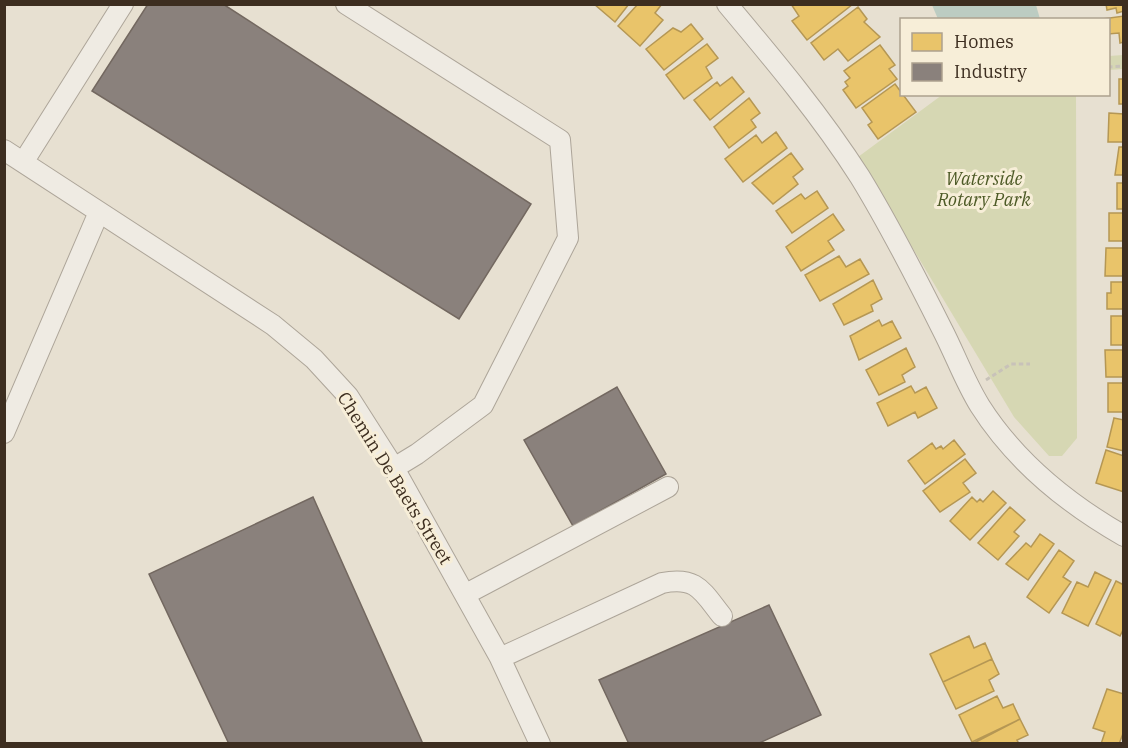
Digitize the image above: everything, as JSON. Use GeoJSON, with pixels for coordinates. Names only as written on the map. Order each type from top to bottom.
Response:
{"type":"FeatureCollection","features":[{"type":"Feature","properties":{"kind":"street"},"geometry":{"type":"LineString","coordinates":[[24,161],[123,4]]}},
{"type":"Feature","properties":{"kind":"street"},"geometry":{"type":"LineString","coordinates":[[346,4],[560,140],[568,238],[483,405],[417,454],[394,468]]}},
{"type":"Feature","properties":{"kind":"street"},"geometry":{"type":"LineString","coordinates":[[727,4],[789,78],[859,176],[916,277],[980,406],[1011,445],[1045,481],[1083,511],[1124,536]]}},
{"type":"Feature","properties":{"kind":"street","name":"Chemin De Baets Street"},"geometry":{"type":"LineString","coordinates":[[4,150],[273,325],[314,358],[348,396],[394,468],[500,658],[540,744]]}},
{"type":"Feature","properties":{"kind":"street"},"geometry":{"type":"LineString","coordinates":[[4,433],[99,212]]}},
{"type":"Feature","properties":{"kind":"street"},"geometry":{"type":"LineString","coordinates":[[466,594],[669,487]]}},
{"type":"Feature","properties":{"kind":"street"},"geometry":{"type":"LineString","coordinates":[[500,658],[662,584],[681,579],[699,586],[722,616]]}},
{"type":"Feature","properties":{"kind":"path"},"geometry":{"type":"LineString","coordinates":[[972,389],[1011,364],[1030,364]]}},
{"type":"Feature","properties":{"kind":"green space"},"geometry":{"type":"Polygon","coordinates":[[[1123,55],[1123,69],[1110,70],[1110,56],[1123,55]]]}},
{"type":"Feature","properties":{"kind":"green space","name":"Waterside Rotary Park"},"geometry":{"type":"Polygon","coordinates":[[[941,96],[1076,96],[1077,438],[1062,456],[1049,456],[1014,417],[858,157],[941,96]]]}},
{"type":"Feature","properties":{"kind":"shaded area"},"geometry":{"type":"Polygon","coordinates":[[[932,5],[1036,5],[1040,18],[938,18],[932,5]]]}},
{"type":"Feature","properties":{"kind":"building: Homes"},"geometry":{"type":"Polygon","coordinates":[[[594,4],[629,4],[615,22],[594,4]]]}},
{"type":"Feature","properties":{"kind":"building: Homes"},"geometry":{"type":"Polygon","coordinates":[[[638,4],[662,4],[655,13],[663,20],[640,46],[618,26],[638,4]]]}},
{"type":"Feature","properties":{"kind":"building: Homes"},"geometry":{"type":"Polygon","coordinates":[[[791,4],[853,4],[807,40],[792,21],[799,16],[791,4]]]}},
{"type":"Feature","properties":{"kind":"building: Homes"},"geometry":{"type":"Polygon","coordinates":[[[1106,4],[1124,4],[1124,11],[1117,13],[1116,8],[1107,10],[1106,4]]]}},
{"type":"Feature","properties":{"kind":"building: Homes"},"geometry":{"type":"Polygon","coordinates":[[[858,7],[867,19],[864,22],[880,37],[848,61],[838,49],[824,60],[811,43],[858,7]]]}},
{"type":"Feature","properties":{"kind":"building: Homes"},"geometry":{"type":"Polygon","coordinates":[[[1124,16],[1124,42],[1120,43],[1119,33],[1110,34],[1109,18],[1124,16]]]}},
{"type":"Feature","properties":{"kind":"building: Homes"},"geometry":{"type":"Polygon","coordinates":[[[691,24],[703,39],[664,70],[646,49],[673,28],[681,32],[691,24]]]}},
{"type":"Feature","properties":{"kind":"building: Homes"},"geometry":{"type":"Polygon","coordinates":[[[707,44],[718,58],[706,67],[712,78],[684,99],[666,75],[707,44]]]}},
{"type":"Feature","properties":{"kind":"building: Homes"},"geometry":{"type":"Polygon","coordinates":[[[880,45],[895,65],[889,69],[897,79],[856,108],[843,90],[848,86],[845,82],[850,78],[844,71],[880,45]]]}},
{"type":"Feature","properties":{"kind":"building: Homes"},"geometry":{"type":"Polygon","coordinates":[[[732,77],[744,92],[710,120],[694,100],[717,82],[720,86],[732,77]]]}},
{"type":"Feature","properties":{"kind":"building: Homes"},"geometry":{"type":"Polygon","coordinates":[[[1119,79],[1124,79],[1124,104],[1119,104],[1119,79]]]}},
{"type":"Feature","properties":{"kind":"building: Homes"},"geometry":{"type":"Polygon","coordinates":[[[895,84],[900,91],[900,96],[904,96],[916,112],[878,139],[868,125],[872,122],[862,108],[895,84]]]}},
{"type":"Feature","properties":{"kind":"building: Homes"},"geometry":{"type":"Polygon","coordinates":[[[749,98],[760,113],[751,120],[756,127],[729,148],[714,127],[749,98]]]}},
{"type":"Feature","properties":{"kind":"building: Homes"},"geometry":{"type":"Polygon","coordinates":[[[1109,113],[1124,114],[1124,142],[1108,142],[1109,113]]]}},
{"type":"Feature","properties":{"kind":"building: Homes"},"geometry":{"type":"Polygon","coordinates":[[[776,132],[787,148],[743,182],[725,159],[756,135],[762,143],[776,132]]]}},
{"type":"Feature","properties":{"kind":"building: Homes"},"geometry":{"type":"Polygon","coordinates":[[[1119,147],[1124,147],[1124,175],[1115,175],[1119,147]]]}},
{"type":"Feature","properties":{"kind":"building: Homes"},"geometry":{"type":"Polygon","coordinates":[[[791,153],[803,169],[793,177],[798,184],[773,204],[752,183],[791,153]]]}},
{"type":"Feature","properties":{"kind":"building: Homes"},"geometry":{"type":"Polygon","coordinates":[[[1117,183],[1124,183],[1124,209],[1117,209],[1117,183]]]}},
{"type":"Feature","properties":{"kind":"building: Homes"},"geometry":{"type":"Polygon","coordinates":[[[817,191],[828,208],[792,233],[776,211],[801,194],[805,199],[817,191]]]}},
{"type":"Feature","properties":{"kind":"building: Homes"},"geometry":{"type":"Polygon","coordinates":[[[1109,213],[1124,213],[1124,241],[1109,241],[1109,213]]]}},
{"type":"Feature","properties":{"kind":"building: Homes"},"geometry":{"type":"Polygon","coordinates":[[[833,214],[844,230],[828,241],[834,250],[801,271],[786,247],[833,214]]]}},
{"type":"Feature","properties":{"kind":"building: Homes"},"geometry":{"type":"Polygon","coordinates":[[[1106,248],[1124,248],[1124,276],[1105,276],[1106,248]]]}},
{"type":"Feature","properties":{"kind":"building: Homes"},"geometry":{"type":"Polygon","coordinates":[[[839,256],[846,267],[860,259],[869,274],[820,301],[805,275],[839,256]]]}},
{"type":"Feature","properties":{"kind":"building: Homes"},"geometry":{"type":"Polygon","coordinates":[[[873,280],[882,299],[871,305],[873,311],[844,325],[833,304],[873,280]]]}},
{"type":"Feature","properties":{"kind":"building: Homes"},"geometry":{"type":"Polygon","coordinates":[[[1111,282],[1124,282],[1124,309],[1107,309],[1107,293],[1111,293],[1111,282]]]}},
{"type":"Feature","properties":{"kind":"building: Homes"},"geometry":{"type":"Polygon","coordinates":[[[1111,316],[1124,316],[1124,345],[1111,345],[1111,316]]]}},
{"type":"Feature","properties":{"kind":"building: Homes"},"geometry":{"type":"Polygon","coordinates":[[[879,320],[882,326],[892,321],[901,338],[859,360],[850,336],[879,320]]]}},
{"type":"Feature","properties":{"kind":"building: Homes"},"geometry":{"type":"Polygon","coordinates":[[[906,348],[915,367],[902,375],[905,382],[879,395],[866,370],[906,348]]]}},
{"type":"Feature","properties":{"kind":"building: Homes"},"geometry":{"type":"Polygon","coordinates":[[[1105,350],[1124,350],[1124,377],[1106,377],[1105,350]]]}},
{"type":"Feature","properties":{"kind":"building: Homes"},"geometry":{"type":"Polygon","coordinates":[[[1108,383],[1124,383],[1124,412],[1108,412],[1108,383]]]}},
{"type":"Feature","properties":{"kind":"building: Homes"},"geometry":{"type":"Polygon","coordinates":[[[911,386],[915,393],[926,387],[937,408],[918,418],[915,412],[888,426],[877,403],[911,386]]]}},
{"type":"Feature","properties":{"kind":"building: Homes"},"geometry":{"type":"Polygon","coordinates":[[[1114,418],[1124,420],[1124,451],[1107,447],[1114,418]]]}},
{"type":"Feature","properties":{"kind":"building: Homes"},"geometry":{"type":"Polygon","coordinates":[[[954,440],[965,454],[925,484],[908,461],[932,443],[936,449],[941,446],[943,449],[954,440]]]}},
{"type":"Feature","properties":{"kind":"building: Homes"},"geometry":{"type":"Polygon","coordinates":[[[1106,450],[1124,456],[1124,492],[1096,483],[1106,450]]]}},
{"type":"Feature","properties":{"kind":"building: Homes"},"geometry":{"type":"Polygon","coordinates":[[[965,459],[976,473],[963,483],[970,492],[940,512],[923,491],[965,459]]]}},
{"type":"Feature","properties":{"kind":"building: Homes"},"geometry":{"type":"Polygon","coordinates":[[[993,491],[1006,503],[970,540],[950,521],[972,497],[977,502],[980,499],[983,502],[993,491]]]}},
{"type":"Feature","properties":{"kind":"building: Homes"},"geometry":{"type":"Polygon","coordinates":[[[1010,507],[1025,520],[1014,532],[1019,536],[998,560],[978,543],[1010,507]]]}},
{"type":"Feature","properties":{"kind":"building: Homes"},"geometry":{"type":"Polygon","coordinates":[[[1040,534],[1054,544],[1028,580],[1006,564],[1026,543],[1031,547],[1040,534]]]}},
{"type":"Feature","properties":{"kind":"building: Homes"},"geometry":{"type":"Polygon","coordinates":[[[1059,550],[1074,561],[1063,577],[1071,582],[1049,613],[1027,597],[1059,550]]]}},
{"type":"Feature","properties":{"kind":"building: Homes"},"geometry":{"type":"Polygon","coordinates":[[[1095,572],[1111,580],[1088,626],[1062,613],[1077,582],[1088,587],[1095,572]]]}},
{"type":"Feature","properties":{"kind":"building: Homes"},"geometry":{"type":"Polygon","coordinates":[[[1116,581],[1124,585],[1124,628],[1120,636],[1096,624],[1116,581]]]}},
{"type":"Feature","properties":{"kind":"building: Homes"},"geometry":{"type":"Polygon","coordinates":[[[969,636],[974,648],[985,643],[992,659],[943,682],[930,654],[969,636]]]}},
{"type":"Feature","properties":{"kind":"building: Homes"},"geometry":{"type":"Polygon","coordinates":[[[992,659],[999,674],[989,680],[994,691],[956,709],[943,682],[992,659]]]}},
{"type":"Feature","properties":{"kind":"building: Homes"},"geometry":{"type":"Polygon","coordinates":[[[1107,689],[1124,694],[1124,731],[1119,744],[1101,744],[1105,732],[1093,728],[1107,689]]]}},
{"type":"Feature","properties":{"kind":"building: Homes"},"geometry":{"type":"Polygon","coordinates":[[[997,696],[1003,708],[1013,704],[1020,719],[972,742],[959,715],[997,696]]]}},
{"type":"Feature","properties":{"kind":"building: Homes"},"geometry":{"type":"Polygon","coordinates":[[[1020,719],[1028,735],[1017,740],[1019,744],[972,744],[1020,719]]]}},
{"type":"Feature","properties":{"kind":"building: Industry"},"geometry":{"type":"Polygon","coordinates":[[[148,4],[223,4],[531,204],[459,319],[92,91],[148,4]]]}},
{"type":"Feature","properties":{"kind":"building: Industry"},"geometry":{"type":"Polygon","coordinates":[[[617,387],[666,474],[573,526],[524,440],[617,387]]]}},
{"type":"Feature","properties":{"kind":"building: Industry"},"geometry":{"type":"Polygon","coordinates":[[[313,497],[423,744],[229,744],[149,574],[313,497]]]}},
{"type":"Feature","properties":{"kind":"building: Industry"},"geometry":{"type":"Polygon","coordinates":[[[769,605],[821,715],[757,744],[629,744],[599,680],[769,605]]]}}]}
